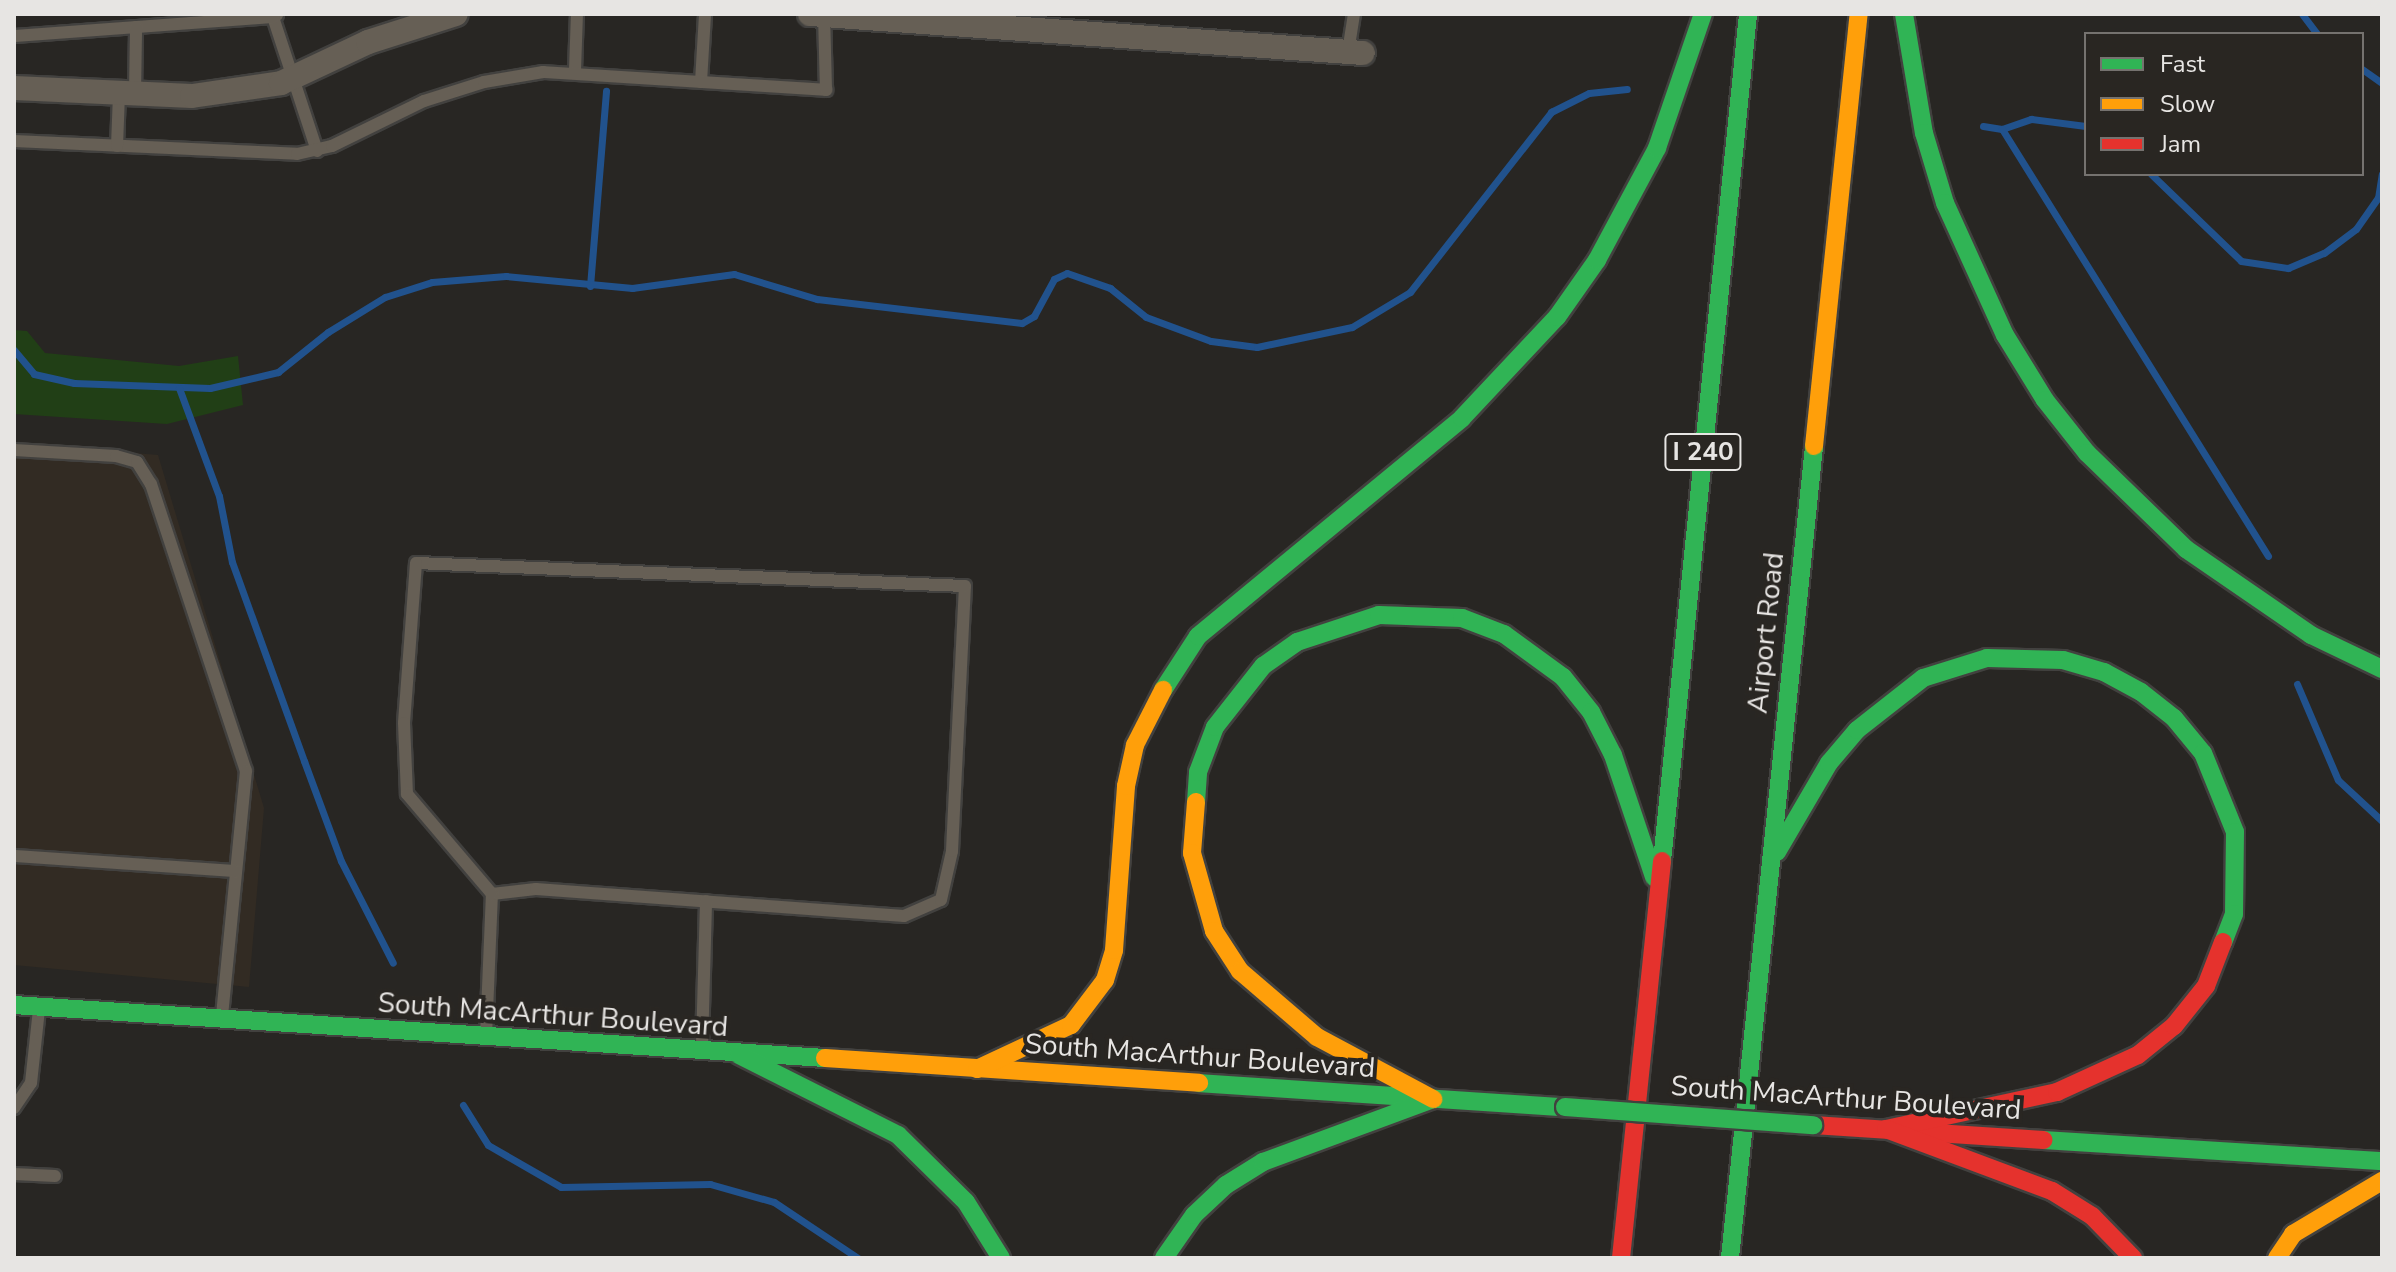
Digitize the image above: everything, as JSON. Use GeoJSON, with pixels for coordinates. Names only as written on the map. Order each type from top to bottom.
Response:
{"type":"FeatureCollection","features":[{"type":"Feature","properties":{"kind":"main road"},"geometry":{"type":"LineString","coordinates":[[977,1069],[1071,1025],[1093,1003],[1105,980],[1114,950],[1126,786],[1135,745],[1173,669],[1198,636],[1245,594],[1462,418],[1557,317],[1605,246],[1657,148],[1703,14]]}},
{"type":"Feature","properties":{"kind":"main road","name":"I 240"},"geometry":{"type":"LineString","coordinates":[[1621,1258],[1748,14]]}},
{"type":"Feature","properties":{"kind":"main road","name":"Airport Road"},"geometry":{"type":"LineString","coordinates":[[1730,1258],[1859,14]]}},
{"type":"Feature","properties":{"kind":"main road"},"geometry":{"type":"LineString","coordinates":[[1904,14],[1924,133],[1945,203],[1998,323],[2045,400],[2097,463],[2186,549],[2311,635],[2382,669]]}},
{"type":"Feature","properties":{"kind":"main road"},"geometry":{"type":"LineString","coordinates":[[1433,1099],[1306,1028],[1240,971],[1214,931],[1192,853],[1198,772],[1215,727],[1263,666],[1297,642],[1379,615],[1462,618],[1504,634],[1563,677],[1591,712],[1613,755],[1659,890]]}},
{"type":"Feature","properties":{"kind":"main road"},"geometry":{"type":"LineString","coordinates":[[1769,864],[1829,763],[1857,730],[1923,678],[1987,658],[2063,660],[2104,672],[2141,692],[2193,742],[2222,791],[2235,832],[2234,914],[2206,986],[2174,1026],[2138,1055],[2057,1092],[1886,1129]]}},
{"type":"Feature","properties":{"kind":"main road","name":"South MacArthur Boulevard"},"geometry":{"type":"LineString","coordinates":[[14,1005],[221,1022],[2382,1161]]}},
{"type":"Feature","properties":{"kind":"main road"},"geometry":{"type":"LineString","coordinates":[[739,1055],[898,1135],[966,1202],[1001,1258]]}},
{"type":"Feature","properties":{"kind":"main road"},"geometry":{"type":"LineString","coordinates":[[1164,1258],[1194,1215],[1226,1185],[1263,1162],[1306,1143],[1359,1131],[1433,1099]]}},
{"type":"Feature","properties":{"kind":"main road"},"geometry":{"type":"LineString","coordinates":[[1886,1129],[2052,1191],[2092,1216],[2133,1258]]}},
{"type":"Feature","properties":{"kind":"main road"},"geometry":{"type":"LineString","coordinates":[[2277,1258],[2293,1234],[2323,1212],[2382,1181]]}},
{"type":"Feature","properties":{"kind":"street"},"geometry":{"type":"LineString","coordinates":[[14,88],[192,96],[293,77],[368,42],[456,14]]}},
{"type":"Feature","properties":{"kind":"street"},"geometry":{"type":"LineString","coordinates":[[820,14],[1355,52]]}},
{"type":"Feature","properties":{"kind":"lane"},"geometry":{"type":"LineString","coordinates":[[575,70],[577,14]]}},
{"type":"Feature","properties":{"kind":"lane"},"geometry":{"type":"LineString","coordinates":[[701,82],[705,14]]}},
{"type":"Feature","properties":{"kind":"lane"},"geometry":{"type":"LineString","coordinates":[[14,141],[275,157],[317,151],[424,101],[484,82],[575,70],[826,90],[820,14]]}},
{"type":"Feature","properties":{"kind":"lane"},"geometry":{"type":"LineString","coordinates":[[1354,14],[1355,52]]}},
{"type":"Feature","properties":{"kind":"lane"},"geometry":{"type":"LineString","coordinates":[[14,36],[276,16],[317,151]]}},
{"type":"Feature","properties":{"kind":"lane"},"geometry":{"type":"LineString","coordinates":[[117,146],[136,27]]}},
{"type":"Feature","properties":{"kind":"lane"},"geometry":{"type":"LineString","coordinates":[[14,450],[116,456],[137,462],[151,484],[246,771],[221,1022]]}},
{"type":"Feature","properties":{"kind":"lane"},"geometry":{"type":"LineString","coordinates":[[485,1039],[492,894],[407,794],[404,723],[416,563],[965,586],[952,851],[941,900],[904,916],[536,889],[492,894]]}},
{"type":"Feature","properties":{"kind":"lane"},"geometry":{"type":"LineString","coordinates":[[14,856],[235,871]]}},
{"type":"Feature","properties":{"kind":"lane"},"geometry":{"type":"LineString","coordinates":[[701,1052],[706,901]]}},
{"type":"Feature","properties":{"kind":"lane"},"geometry":{"type":"LineString","coordinates":[[14,1108],[31,1083],[39,1006]]}},
{"type":"Feature","properties":{"kind":"lane"},"geometry":{"type":"LineString","coordinates":[[14,1174],[55,1176]]}},
{"type":"Feature","properties":{"kind":"shaded area"},"geometry":{"type":"Polygon","coordinates":[[[14,443],[158,455],[264,808],[249,987],[14,965],[14,443]]]}},
{"type":"Feature","properties":{"kind":"green space"},"geometry":{"type":"Polygon","coordinates":[[[14,330],[27,331],[45,353],[179,366],[238,356],[243,405],[167,424],[14,414],[14,330]]]}},
{"type":"Feature","properties":{"kind":"waterway"},"geometry":{"type":"LineString","coordinates":[[2302,14],[2316,32]]}},
{"type":"Feature","properties":{"kind":"waterway"},"geometry":{"type":"LineString","coordinates":[[2364,70],[2382,83]]}},
{"type":"Feature","properties":{"kind":"waterway"},"geometry":{"type":"LineString","coordinates":[[14,350],[34,374],[74,383],[210,388],[278,372],[328,332],[385,297],[432,282],[506,276],[632,288],[734,274],[817,299],[1022,323],[1034,316],[1054,279],[1067,273],[1110,288],[1146,317],[1211,341],[1257,347],[1352,327],[1410,292],[1551,112],[1589,93],[1627,89]]}},
{"type":"Feature","properties":{"kind":"waterway"},"geometry":{"type":"LineString","coordinates":[[590,286],[606,91]]}},
{"type":"Feature","properties":{"kind":"waterway"},"geometry":{"type":"LineString","coordinates":[[1983,126],[2002,129],[2031,119],[2084,126]]}},
{"type":"Feature","properties":{"kind":"waterway"},"geometry":{"type":"LineString","coordinates":[[2002,129],[2268,556]]}},
{"type":"Feature","properties":{"kind":"waterway"},"geometry":{"type":"LineString","coordinates":[[2153,176],[2241,261],[2288,268],[2324,253],[2356,229],[2378,198],[2382,174]]}},
{"type":"Feature","properties":{"kind":"waterway"},"geometry":{"type":"LineString","coordinates":[[179,388],[219,496],[232,562],[341,861],[393,963]]}},
{"type":"Feature","properties":{"kind":"waterway"},"geometry":{"type":"LineString","coordinates":[[2297,684],[2338,780],[2382,821]]}},
{"type":"Feature","properties":{"kind":"waterway"},"geometry":{"type":"LineString","coordinates":[[463,1105],[488,1145],[561,1187],[710,1184],[774,1202],[858,1258]]}},
{"type":"Feature","properties":{"kind":"traffic: fast"},"geometry":{"type":"LineString","coordinates":[[1163,690],[1198,636],[1462,418],[1557,317],[1597,260],[1657,148],[1703,14]]}},
{"type":"Feature","properties":{"kind":"traffic: fast"},"geometry":{"type":"LineString","coordinates":[[1662,861],[1748,14]]}},
{"type":"Feature","properties":{"kind":"traffic: fast"},"geometry":{"type":"LineString","coordinates":[[1904,14],[1924,133],[1945,203],[2005,335],[2045,400],[2087,453],[2186,549],[2311,635],[2382,669]]}},
{"type":"Feature","properties":{"kind":"traffic: fast"},"geometry":{"type":"LineString","coordinates":[[1730,1258],[1814,446]]}},
{"type":"Feature","properties":{"kind":"traffic: fast"},"geometry":{"type":"LineString","coordinates":[[1196,802],[1198,772],[1215,727],[1263,666],[1297,642],[1379,615],[1462,618],[1504,634],[1563,677],[1591,712],[1613,755],[1654,877]]}},
{"type":"Feature","properties":{"kind":"traffic: fast"},"geometry":{"type":"LineString","coordinates":[[1777,852],[1829,763],[1857,730],[1923,678],[1987,658],[2063,660],[2104,672],[2141,692],[2174,718],[2203,753],[2235,832],[2234,914],[2223,942]]}},
{"type":"Feature","properties":{"kind":"traffic: fast"},"geometry":{"type":"LineString","coordinates":[[14,1005],[825,1058]]}},
{"type":"Feature","properties":{"kind":"traffic: fast"},"geometry":{"type":"LineString","coordinates":[[739,1055],[898,1135],[966,1202],[1001,1258]]}},
{"type":"Feature","properties":{"kind":"traffic: fast"},"geometry":{"type":"LineString","coordinates":[[1199,1083],[1565,1107]]}},
{"type":"Feature","properties":{"kind":"traffic: fast"},"geometry":{"type":"LineString","coordinates":[[1164,1258],[1194,1215],[1226,1185],[1263,1162],[1433,1099]]}},
{"type":"Feature","properties":{"kind":"traffic: fast"},"geometry":{"type":"LineString","coordinates":[[1565,1107],[1813,1125]]}},
{"type":"Feature","properties":{"kind":"traffic: fast"},"geometry":{"type":"LineString","coordinates":[[2044,1140],[2382,1161]]}},
{"type":"Feature","properties":{"kind":"traffic: slow"},"geometry":{"type":"LineString","coordinates":[[1814,446],[1859,14]]}},
{"type":"Feature","properties":{"kind":"traffic: slow"},"geometry":{"type":"LineString","coordinates":[[977,1069],[1071,1025],[1105,980],[1114,950],[1126,786],[1135,745],[1163,690]]}},
{"type":"Feature","properties":{"kind":"traffic: slow"},"geometry":{"type":"LineString","coordinates":[[1196,802],[1192,853],[1214,931],[1240,971],[1317,1037],[1433,1099]]}},
{"type":"Feature","properties":{"kind":"traffic: slow"},"geometry":{"type":"LineString","coordinates":[[825,1058],[1199,1083]]}},
{"type":"Feature","properties":{"kind":"traffic: slow"},"geometry":{"type":"LineString","coordinates":[[2277,1258],[2293,1234],[2382,1181]]}},
{"type":"Feature","properties":{"kind":"traffic: jam"},"geometry":{"type":"LineString","coordinates":[[1621,1258],[1662,861]]}},
{"type":"Feature","properties":{"kind":"traffic: jam"},"geometry":{"type":"LineString","coordinates":[[1886,1129],[2057,1092],[2138,1055],[2174,1026],[2206,986],[2223,942]]}},
{"type":"Feature","properties":{"kind":"traffic: jam"},"geometry":{"type":"LineString","coordinates":[[1813,1125],[2044,1140]]}},
{"type":"Feature","properties":{"kind":"traffic: jam"},"geometry":{"type":"LineString","coordinates":[[1886,1129],[2052,1191],[2092,1216],[2133,1258]]}}]}
